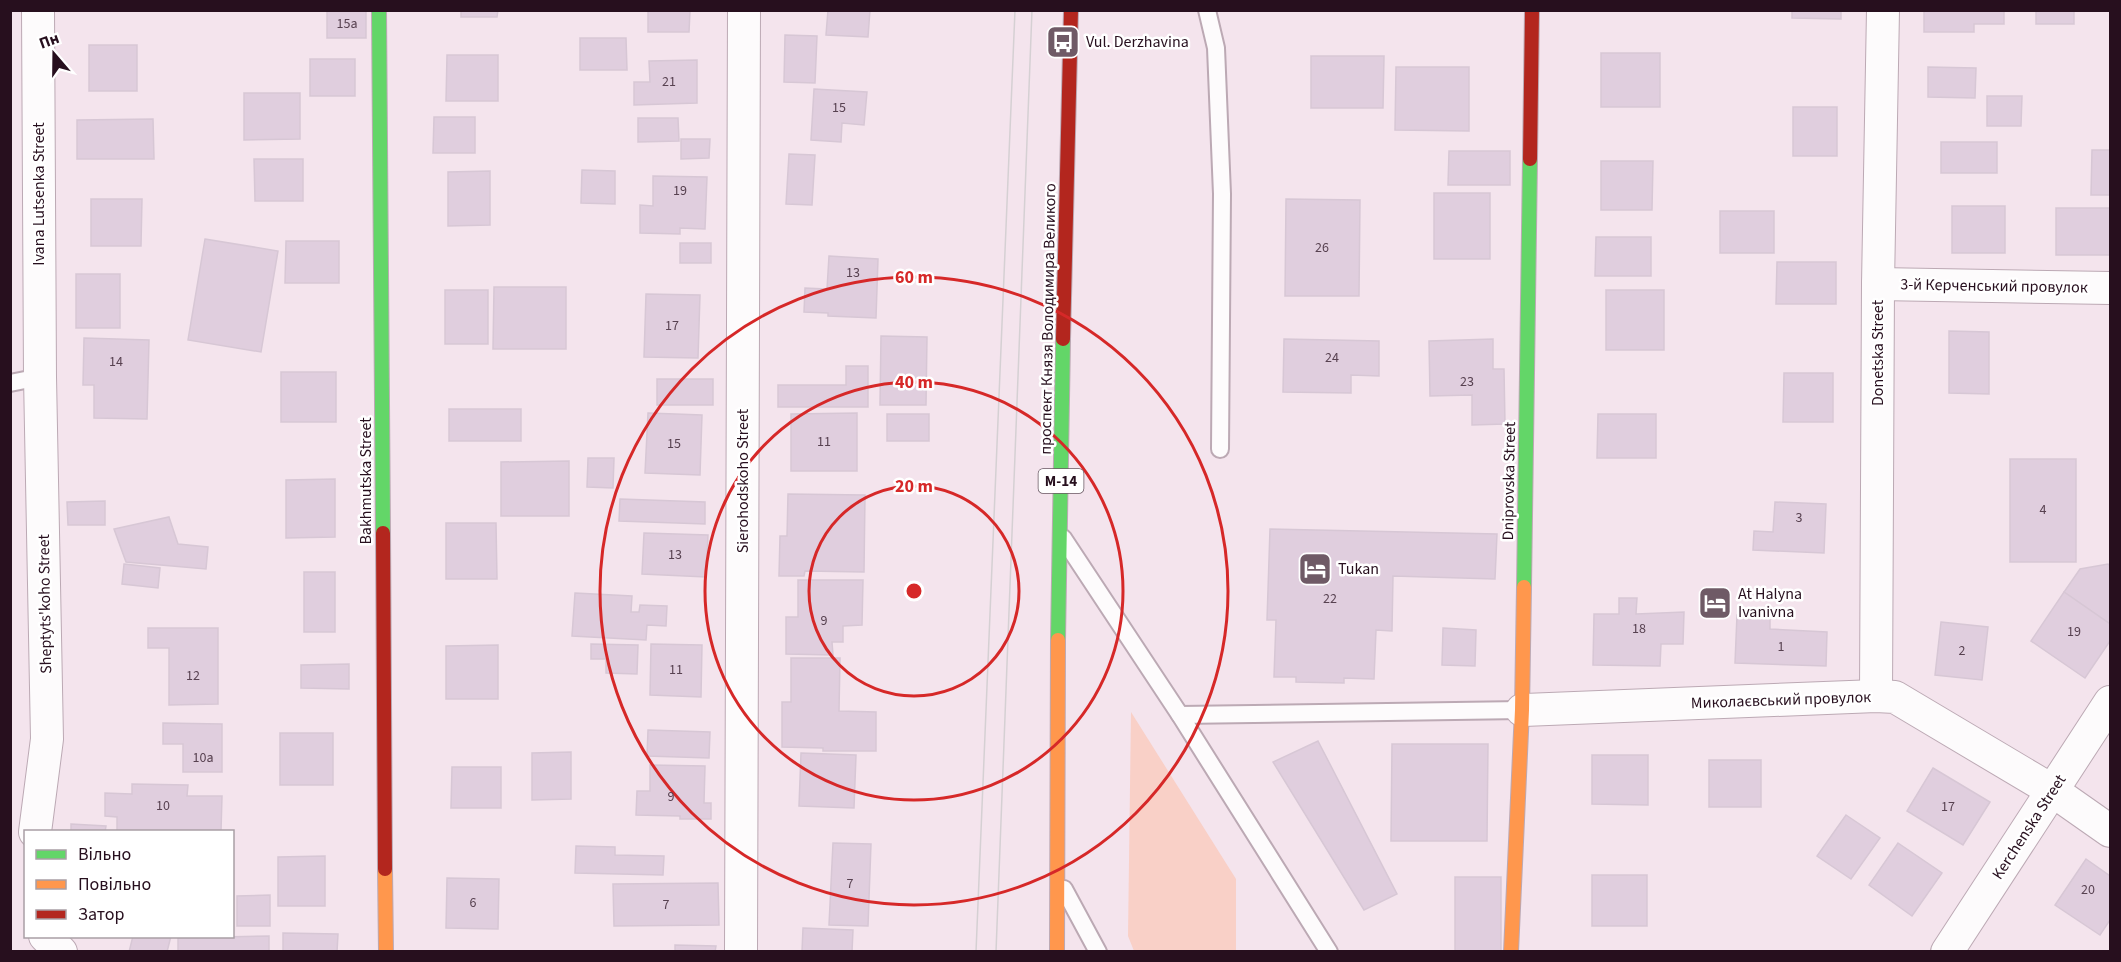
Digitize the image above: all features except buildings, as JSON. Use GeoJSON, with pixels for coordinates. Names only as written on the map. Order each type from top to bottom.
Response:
{"type":"FeatureCollection","features":[{"type":"Feature","properties":{"kind":"street","name":"Ivana Lutsenka Street"},"geometry":{"type":"LineString","coordinates":[[25,380],[38,10]]}},
{"type":"Feature","properties":{"kind":"street","name":"Bakhmutska Street"},"geometry":{"type":"LineString","coordinates":[[379,10],[386,951]]}},
{"type":"Feature","properties":{"kind":"street","name":"Sierohodskoho Street"},"geometry":{"type":"LineString","coordinates":[[741,951],[744,10]]}},
{"type":"Feature","properties":{"kind":"street","name":"проспект Князя Володимира Великого"},"geometry":{"type":"LineString","coordinates":[[1057,951],[1059,532],[1071,10]]}},
{"type":"Feature","properties":{"kind":"street","name":"Dniprovska Street"},"geometry":{"type":"LineString","coordinates":[[1512,951],[1522,710],[1532,10]]}},
{"type":"Feature","properties":{"kind":"street","name":"Donetska Street"},"geometry":{"type":"LineString","coordinates":[[1876,696],[1878,284],[1883,10]]}},
{"type":"Feature","properties":{"kind":"street","name":"3-й Керченський провулок"},"geometry":{"type":"LineString","coordinates":[[1878,284],[2110,288]]}},
{"type":"Feature","properties":{"kind":"street","name":"Sheptyts'koho Street"},"geometry":{"type":"LineString","coordinates":[[25,380],[47,739],[35,830]]}},
{"type":"Feature","properties":{"kind":"street","name":"Миколаєвський провулок"},"geometry":{"type":"LineString","coordinates":[[1522,710],[1895,697],[2053,791],[2110,831]]}},
{"type":"Feature","properties":{"kind":"street","name":"Kerchenska Street"},"geometry":{"type":"LineString","coordinates":[[1947,951],[2110,702]]}},
{"type":"Feature","properties":{"kind":"street"},"geometry":{"type":"LineString","coordinates":[[47,938],[61,951]]}},
{"type":"Feature","properties":{"kind":"lane"},"geometry":{"type":"LineString","coordinates":[[1207,10],[1216,48],[1222,194],[1220,449]]}},
{"type":"Feature","properties":{"kind":"lane"},"geometry":{"type":"LineString","coordinates":[[1059,532],[1180,715],[1329,951]]}},
{"type":"Feature","properties":{"kind":"lane"},"geometry":{"type":"LineString","coordinates":[[1180,715],[1522,710]]}},
{"type":"Feature","properties":{"kind":"lane"},"geometry":{"type":"LineString","coordinates":[[1058,879],[1098,951]]}},
{"type":"Feature","properties":{"kind":"shaded area"},"geometry":{"type":"Polygon","coordinates":[[[1131,712],[1236,879],[1236,951],[1134,951],[1128,936],[1131,712]]]}},
{"type":"Feature","properties":{"kind":"tram line"},"geometry":{"type":"LineString","coordinates":[[976,952],[1015,10]]}},
{"type":"Feature","properties":{"kind":"tram line"},"geometry":{"type":"LineString","coordinates":[[996,952],[1032,10]]}},
{"type":"Feature","properties":{"kind":"traffic: fast"},"geometry":{"type":"LineString","coordinates":[[379,10],[383,533]]}},
{"type":"Feature","properties":{"kind":"traffic: fast"},"geometry":{"type":"LineString","coordinates":[[1524,587],[1530,159]]}},
{"type":"Feature","properties":{"kind":"traffic: fast"},"geometry":{"type":"LineString","coordinates":[[1058,640],[1063,339]]}},
{"type":"Feature","properties":{"kind":"traffic: slow"},"geometry":{"type":"LineString","coordinates":[[1511,952],[1522,710],[1524,587]]}},
{"type":"Feature","properties":{"kind":"traffic: slow"},"geometry":{"type":"LineString","coordinates":[[1057,952],[1058,640]]}},
{"type":"Feature","properties":{"kind":"traffic: slow"},"geometry":{"type":"LineString","coordinates":[[385,869],[386,952]]}},
{"type":"Feature","properties":{"kind":"traffic: jam"},"geometry":{"type":"LineString","coordinates":[[1063,339],[1071,10]]}},
{"type":"Feature","properties":{"kind":"traffic: jam"},"geometry":{"type":"LineString","coordinates":[[1530,159],[1532,10]]}},
{"type":"Feature","properties":{"kind":"traffic: jam"},"geometry":{"type":"LineString","coordinates":[[383,533],[385,869]]}},
{"type":"Feature","properties":{"kind":"place","name":"Vul. Derzhavina"},"geometry":{"type":"Point","coordinates":[1063,42]}},
{"type":"Feature","properties":{"kind":"place","name":"Tukan"},"geometry":{"type":"Point","coordinates":[1315,569]}},
{"type":"Feature","properties":{"kind":"place","name":"At Halyna Ivanivna"},"geometry":{"type":"Point","coordinates":[1715,603]}}]}
